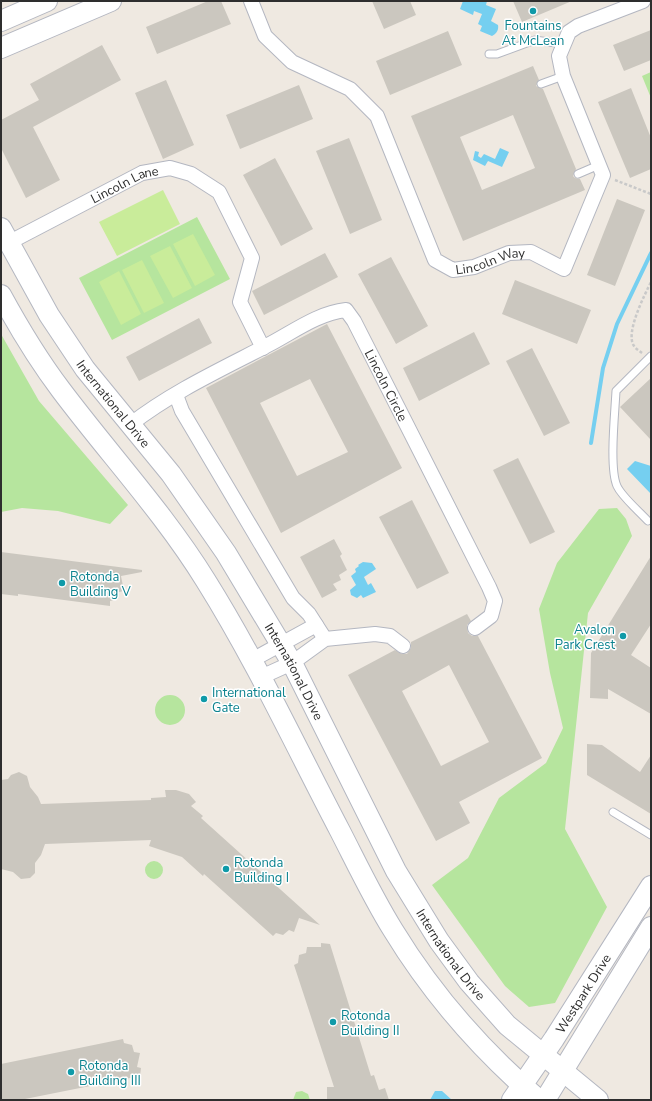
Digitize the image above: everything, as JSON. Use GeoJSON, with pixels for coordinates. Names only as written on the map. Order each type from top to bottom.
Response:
{"type":"FeatureCollection","features":[{"type":"Feature","properties":{"kind":"main road"},"geometry":{"type":"LineString","coordinates":[[1,21],[47,1]]}},
{"type":"Feature","properties":{"kind":"main road"},"geometry":{"type":"LineString","coordinates":[[1,48],[111,1]]}},
{"type":"Feature","properties":{"kind":"main road","name":"International Drive"},"geometry":{"type":"LineString","coordinates":[[5,235],[64,339],[101,390],[131,424],[171,474],[208,525],[292,664],[380,840],[423,917],[456,965],[507,1025],[598,1100]]}},
{"type":"Feature","properties":{"kind":"main road"},"geometry":{"type":"LineString","coordinates":[[1,296],[31,347],[60,389],[131,476],[198,567],[252,660],[363,878],[394,932],[424,976],[517,1093],[539,1100]]}},
{"type":"Feature","properties":{"kind":"main road","name":"Westpark Drive"},"geometry":{"type":"LineString","coordinates":[[517,1093],[651,886]]}},
{"type":"Feature","properties":{"kind":"main road","name":"Westpark Drive"},"geometry":{"type":"LineString","coordinates":[[545,1100],[651,927]]}},
{"type":"Feature","properties":{"kind":"street","name":"Lincoln Way"},"geometry":{"type":"LineString","coordinates":[[251,1],[265,36],[292,62],[350,89],[377,116],[435,260],[453,270],[474,267],[509,253],[531,252],[564,270],[601,170]]}},
{"type":"Feature","properties":{"kind":"street"},"geometry":{"type":"LineString","coordinates":[[601,170],[563,76],[559,56],[562,44],[569,32],[578,26],[643,1]]}},
{"type":"Feature","properties":{"kind":"street","name":"Lincoln Lane"},"geometry":{"type":"LineString","coordinates":[[5,235],[142,173],[170,168],[191,174],[219,192],[252,258],[240,302],[263,348]]}},
{"type":"Feature","properties":{"kind":"street","name":"Lincoln Circle"},"geometry":{"type":"LineString","coordinates":[[131,424],[176,394],[331,312],[346,310],[354,321],[489,587],[494,601],[491,616],[474,628]]}},
{"type":"Feature","properties":{"kind":"street"},"geometry":{"type":"LineString","coordinates":[[176,394],[182,411],[293,598],[309,614],[325,638]]}},
{"type":"Feature","properties":{"kind":"street"},"geometry":{"type":"LineString","coordinates":[[252,660],[316,625]]}},
{"type":"Feature","properties":{"kind":"street"},"geometry":{"type":"LineString","coordinates":[[261,677],[292,664],[325,638],[375,634],[390,636],[403,646]]}},
{"type":"Feature","properties":{"kind":"lane"},"geometry":{"type":"LineString","coordinates":[[489,54],[497,54],[535,40],[562,44]]}},
{"type":"Feature","properties":{"kind":"lane"},"geometry":{"type":"LineString","coordinates":[[541,84],[563,76]]}},
{"type":"Feature","properties":{"kind":"lane"},"geometry":{"type":"LineString","coordinates":[[578,174],[601,170]]}},
{"type":"Feature","properties":{"kind":"lane"},"geometry":{"type":"LineString","coordinates":[[648,521],[618,488],[614,476],[616,390],[650,357]]}},
{"type":"Feature","properties":{"kind":"lane"},"geometry":{"type":"LineString","coordinates":[[613,812],[651,835]]}},
{"type":"Feature","properties":{"kind":"path"},"geometry":{"type":"LineString","coordinates":[[601,170],[651,194]]}},
{"type":"Feature","properties":{"kind":"path"},"geometry":{"type":"LineString","coordinates":[[650,357],[635,348],[632,341],[632,335],[637,311],[651,282]]}},
{"type":"Feature","properties":{"kind":"green space"},"geometry":{"type":"Polygon","coordinates":[[[651,72],[651,98],[642,76],[651,72]]]}},
{"type":"Feature","properties":{"kind":"green space"},"geometry":{"type":"Polygon","coordinates":[[[163,190],[180,224],[117,256],[99,222],[163,190]]]}},
{"type":"Feature","properties":{"kind":"green space"},"geometry":{"type":"Polygon","coordinates":[[[197,217],[230,279],[112,340],[79,278],[197,217]]]}},
{"type":"Feature","properties":{"kind":"green space"},"geometry":{"type":"Polygon","coordinates":[[[193,234],[215,275],[195,286],[173,244],[193,234]]]}},
{"type":"Feature","properties":{"kind":"green space"},"geometry":{"type":"Polygon","coordinates":[[[170,246],[192,288],[173,298],[150,256],[170,246]]]}},
{"type":"Feature","properties":{"kind":"green space"},"geometry":{"type":"Polygon","coordinates":[[[142,260],[164,303],[144,313],[122,270],[142,260]]]}},
{"type":"Feature","properties":{"kind":"green space"},"geometry":{"type":"Polygon","coordinates":[[[119,271],[141,314],[121,325],[99,282],[119,271]]]}},
{"type":"Feature","properties":{"kind":"green space"},"geometry":{"type":"Polygon","coordinates":[[[1,334],[39,401],[128,505],[110,524],[58,511],[22,508],[1,512],[1,334]]]}},
{"type":"Feature","properties":{"kind":"green space"},"geometry":{"type":"Polygon","coordinates":[[[617,508],[626,519],[632,536],[588,613],[565,829],[607,907],[555,1003],[529,1007],[505,986],[432,885],[468,858],[499,798],[546,763],[563,728],[550,673],[539,609],[557,563],[599,509],[617,508]]]}},
{"type":"Feature","properties":{"kind":"green space"},"geometry":{"type":"Polygon","coordinates":[[[170,695],[181,699],[185,710],[181,721],[170,725],[159,721],[155,710],[159,699],[170,695]]]}},
{"type":"Feature","properties":{"kind":"green space"},"geometry":{"type":"Polygon","coordinates":[[[154,861],[160,864],[163,870],[160,876],[154,879],[148,876],[145,870],[148,864],[154,861]]]}},
{"type":"Feature","properties":{"kind":"green space"},"geometry":{"type":"Polygon","coordinates":[[[302,1091],[308,1094],[310,1100],[293,1100],[296,1092],[302,1091]]]}},
{"type":"Feature","properties":{"kind":"water"},"geometry":{"type":"Polygon","coordinates":[[[463,1],[487,1],[486,5],[496,9],[491,21],[498,25],[498,30],[495,34],[492,36],[480,31],[482,26],[478,24],[482,14],[474,11],[473,15],[460,9],[463,1]]]}},
{"type":"Feature","properties":{"kind":"water"},"geometry":{"type":"Polygon","coordinates":[[[500,148],[509,152],[502,167],[488,161],[485,166],[473,160],[475,151],[479,152],[478,156],[481,158],[484,154],[495,159],[500,148]]]}},
{"type":"Feature","properties":{"kind":"water"},"geometry":{"type":"Polygon","coordinates":[[[635,461],[651,466],[651,494],[627,469],[635,461]]]}},
{"type":"Feature","properties":{"kind":"water"},"geometry":{"type":"Polygon","coordinates":[[[363,562],[372,563],[376,569],[364,577],[368,585],[371,583],[376,592],[363,598],[361,595],[357,598],[351,595],[350,590],[356,585],[351,576],[356,572],[355,569],[359,566],[358,565],[363,562]]]}},
{"type":"Feature","properties":{"kind":"water"},"geometry":{"type":"Polygon","coordinates":[[[435,1091],[442,1091],[452,1100],[430,1100],[435,1091]]]}},
{"type":"Feature","properties":{"kind":"building"},"geometry":{"type":"Polygon","coordinates":[[[208,1],[221,1],[231,24],[157,54],[146,27],[208,1]]]}},
{"type":"Feature","properties":{"kind":"building"},"geometry":{"type":"Polygon","coordinates":[[[372,1],[410,1],[416,15],[384,29],[372,1]]]}},
{"type":"Feature","properties":{"kind":"building","name":"Fountains At McLean"},"geometry":{"type":"Polygon","coordinates":[[[513,1],[572,1],[522,22],[513,1]]]}},
{"type":"Feature","properties":{"kind":"building"},"geometry":{"type":"Polygon","coordinates":[[[651,30],[651,60],[624,71],[613,45],[651,30]]]}},
{"type":"Feature","properties":{"kind":"building"},"geometry":{"type":"Polygon","coordinates":[[[448,31],[462,65],[390,95],[376,61],[448,31]]]}},
{"type":"Feature","properties":{"kind":"building"},"geometry":{"type":"Polygon","coordinates":[[[102,45],[121,80],[33,127],[60,180],[26,198],[1,148],[1,120],[39,100],[30,84],[102,45]]]}},
{"type":"Feature","properties":{"kind":"building"},"geometry":{"type":"Polygon","coordinates":[[[533,66],[539,80],[536,86],[543,89],[576,169],[573,176],[580,179],[585,190],[463,241],[411,116],[533,66]],[[513,115],[460,137],[482,190],[535,168],[513,115]]]}},
{"type":"Feature","properties":{"kind":"building"},"geometry":{"type":"Polygon","coordinates":[[[166,80],[194,145],[163,159],[135,93],[166,80]]]}},
{"type":"Feature","properties":{"kind":"building"},"geometry":{"type":"Polygon","coordinates":[[[299,85],[313,119],[240,149],[226,115],[299,85]]]}},
{"type":"Feature","properties":{"kind":"building"},"geometry":{"type":"Polygon","coordinates":[[[631,88],[651,138],[651,169],[630,178],[598,102],[631,88]]]}},
{"type":"Feature","properties":{"kind":"building"},"geometry":{"type":"Polygon","coordinates":[[[349,138],[382,220],[350,234],[316,151],[349,138]]]}},
{"type":"Feature","properties":{"kind":"building"},"geometry":{"type":"Polygon","coordinates":[[[275,158],[313,229],[281,246],[243,175],[275,158]]]}},
{"type":"Feature","properties":{"kind":"building"},"geometry":{"type":"Polygon","coordinates":[[[617,199],[645,210],[615,286],[587,275],[617,199]]]}},
{"type":"Feature","properties":{"kind":"building"},"geometry":{"type":"Polygon","coordinates":[[[325,253],[338,277],[264,315],[252,291],[325,253]]]}},
{"type":"Feature","properties":{"kind":"building"},"geometry":{"type":"Polygon","coordinates":[[[391,257],[428,326],[396,344],[358,274],[391,257]]]}},
{"type":"Feature","properties":{"kind":"building"},"geometry":{"type":"Polygon","coordinates":[[[515,280],[591,310],[577,344],[502,314],[515,280]]]}},
{"type":"Feature","properties":{"kind":"building"},"geometry":{"type":"Polygon","coordinates":[[[199,318],[212,343],[139,381],[126,357],[199,318]]]}},
{"type":"Feature","properties":{"kind":"building"},"geometry":{"type":"Polygon","coordinates":[[[327,324],[402,468],[281,533],[206,388],[327,324]],[[310,379],[260,403],[297,476],[348,452],[310,379]]]}},
{"type":"Feature","properties":{"kind":"building"},"geometry":{"type":"Polygon","coordinates":[[[474,332],[490,364],[419,401],[403,368],[474,332]]]}},
{"type":"Feature","properties":{"kind":"building"},"geometry":{"type":"Polygon","coordinates":[[[532,348],[570,423],[544,436],[506,361],[532,348]]]}},
{"type":"Feature","properties":{"kind":"building"},"geometry":{"type":"Polygon","coordinates":[[[651,378],[651,440],[620,407],[651,378]]]}},
{"type":"Feature","properties":{"kind":"building"},"geometry":{"type":"Polygon","coordinates":[[[518,458],[555,532],[530,544],[493,470],[518,458]]]}},
{"type":"Feature","properties":{"kind":"building"},"geometry":{"type":"Polygon","coordinates":[[[412,500],[449,573],[417,589],[379,517],[412,500]]]}},
{"type":"Feature","properties":{"kind":"building"},"geometry":{"type":"Polygon","coordinates":[[[334,539],[342,554],[340,556],[347,570],[339,575],[341,580],[333,584],[337,590],[322,598],[300,557],[334,539]]]}},
{"type":"Feature","properties":{"kind":"building","name":"Rotonda Building V"},"geometry":{"type":"Polygon","coordinates":[[[1,552],[142,570],[142,572],[121,576],[124,591],[119,592],[118,599],[110,601],[110,606],[18,594],[18,596],[1,594],[1,552]]]}},
{"type":"Feature","properties":{"kind":"building","name":"Avalon Park Crest"},"geometry":{"type":"Polygon","coordinates":[[[651,556],[651,624],[631,655],[651,668],[651,714],[608,689],[608,699],[590,698],[591,653],[651,556]]]}},
{"type":"Feature","properties":{"kind":"building"},"geometry":{"type":"Polygon","coordinates":[[[467,614],[471,621],[467,625],[468,633],[472,636],[478,636],[542,758],[459,802],[470,823],[436,841],[348,675],[395,650],[402,654],[407,654],[411,648],[411,642],[467,614]],[[449,665],[402,691],[441,766],[489,742],[449,665]]]}},
{"type":"Feature","properties":{"kind":"building"},"geometry":{"type":"Polygon","coordinates":[[[587,744],[602,745],[640,772],[651,755],[651,814],[587,775],[587,744]]]}},
{"type":"Feature","properties":{"kind":"building","name":"Rotonda Building I"},"geometry":{"type":"Polygon","coordinates":[[[19,772],[27,776],[30,787],[38,797],[41,804],[151,800],[151,798],[166,797],[165,790],[176,790],[189,794],[196,802],[191,806],[203,816],[201,818],[320,925],[299,918],[294,932],[289,930],[283,935],[276,933],[273,936],[204,874],[203,876],[182,857],[149,846],[151,840],[45,844],[41,855],[35,863],[35,873],[30,878],[21,879],[13,872],[1,869],[1,780],[8,779],[11,775],[19,772]]]}},
{"type":"Feature","properties":{"kind":"building","name":"Rotonda Building II"},"geometry":{"type":"Polygon","coordinates":[[[321,943],[330,944],[371,1076],[374,1075],[379,1090],[385,1088],[389,1100],[327,1100],[327,1087],[334,1087],[294,965],[298,963],[299,955],[306,953],[307,947],[321,947],[321,943]]]}},
{"type":"Feature","properties":{"kind":"building","name":"Rotonda Building III"},"geometry":{"type":"Polygon","coordinates":[[[123,1039],[124,1043],[132,1045],[134,1052],[140,1053],[137,1067],[141,1068],[140,1076],[20,1100],[1,1100],[1,1064],[123,1039]]]}},
{"type":"Feature","properties":{"kind":"waterway"},"geometry":{"type":"LineString","coordinates":[[591,443],[603,368],[617,324],[651,253]]}},
{"type":"Feature","properties":{"kind":"place","name":"Fountains At McLean"},"geometry":{"type":"Point","coordinates":[533,11]}},
{"type":"Feature","properties":{"kind":"place","name":"Rotonda Building V"},"geometry":{"type":"Point","coordinates":[62,583]}},
{"type":"Feature","properties":{"kind":"place","name":"Avalon Park Crest"},"geometry":{"type":"Point","coordinates":[623,636]}},
{"type":"Feature","properties":{"kind":"place","name":"International Gate"},"geometry":{"type":"Point","coordinates":[204,699]}},
{"type":"Feature","properties":{"kind":"place","name":"Rotonda Building I"},"geometry":{"type":"Point","coordinates":[226,869]}},
{"type":"Feature","properties":{"kind":"place","name":"Rotonda Building II"},"geometry":{"type":"Point","coordinates":[333,1022]}},
{"type":"Feature","properties":{"kind":"place","name":"Rotonda Building III"},"geometry":{"type":"Point","coordinates":[71,1072]}}]}
